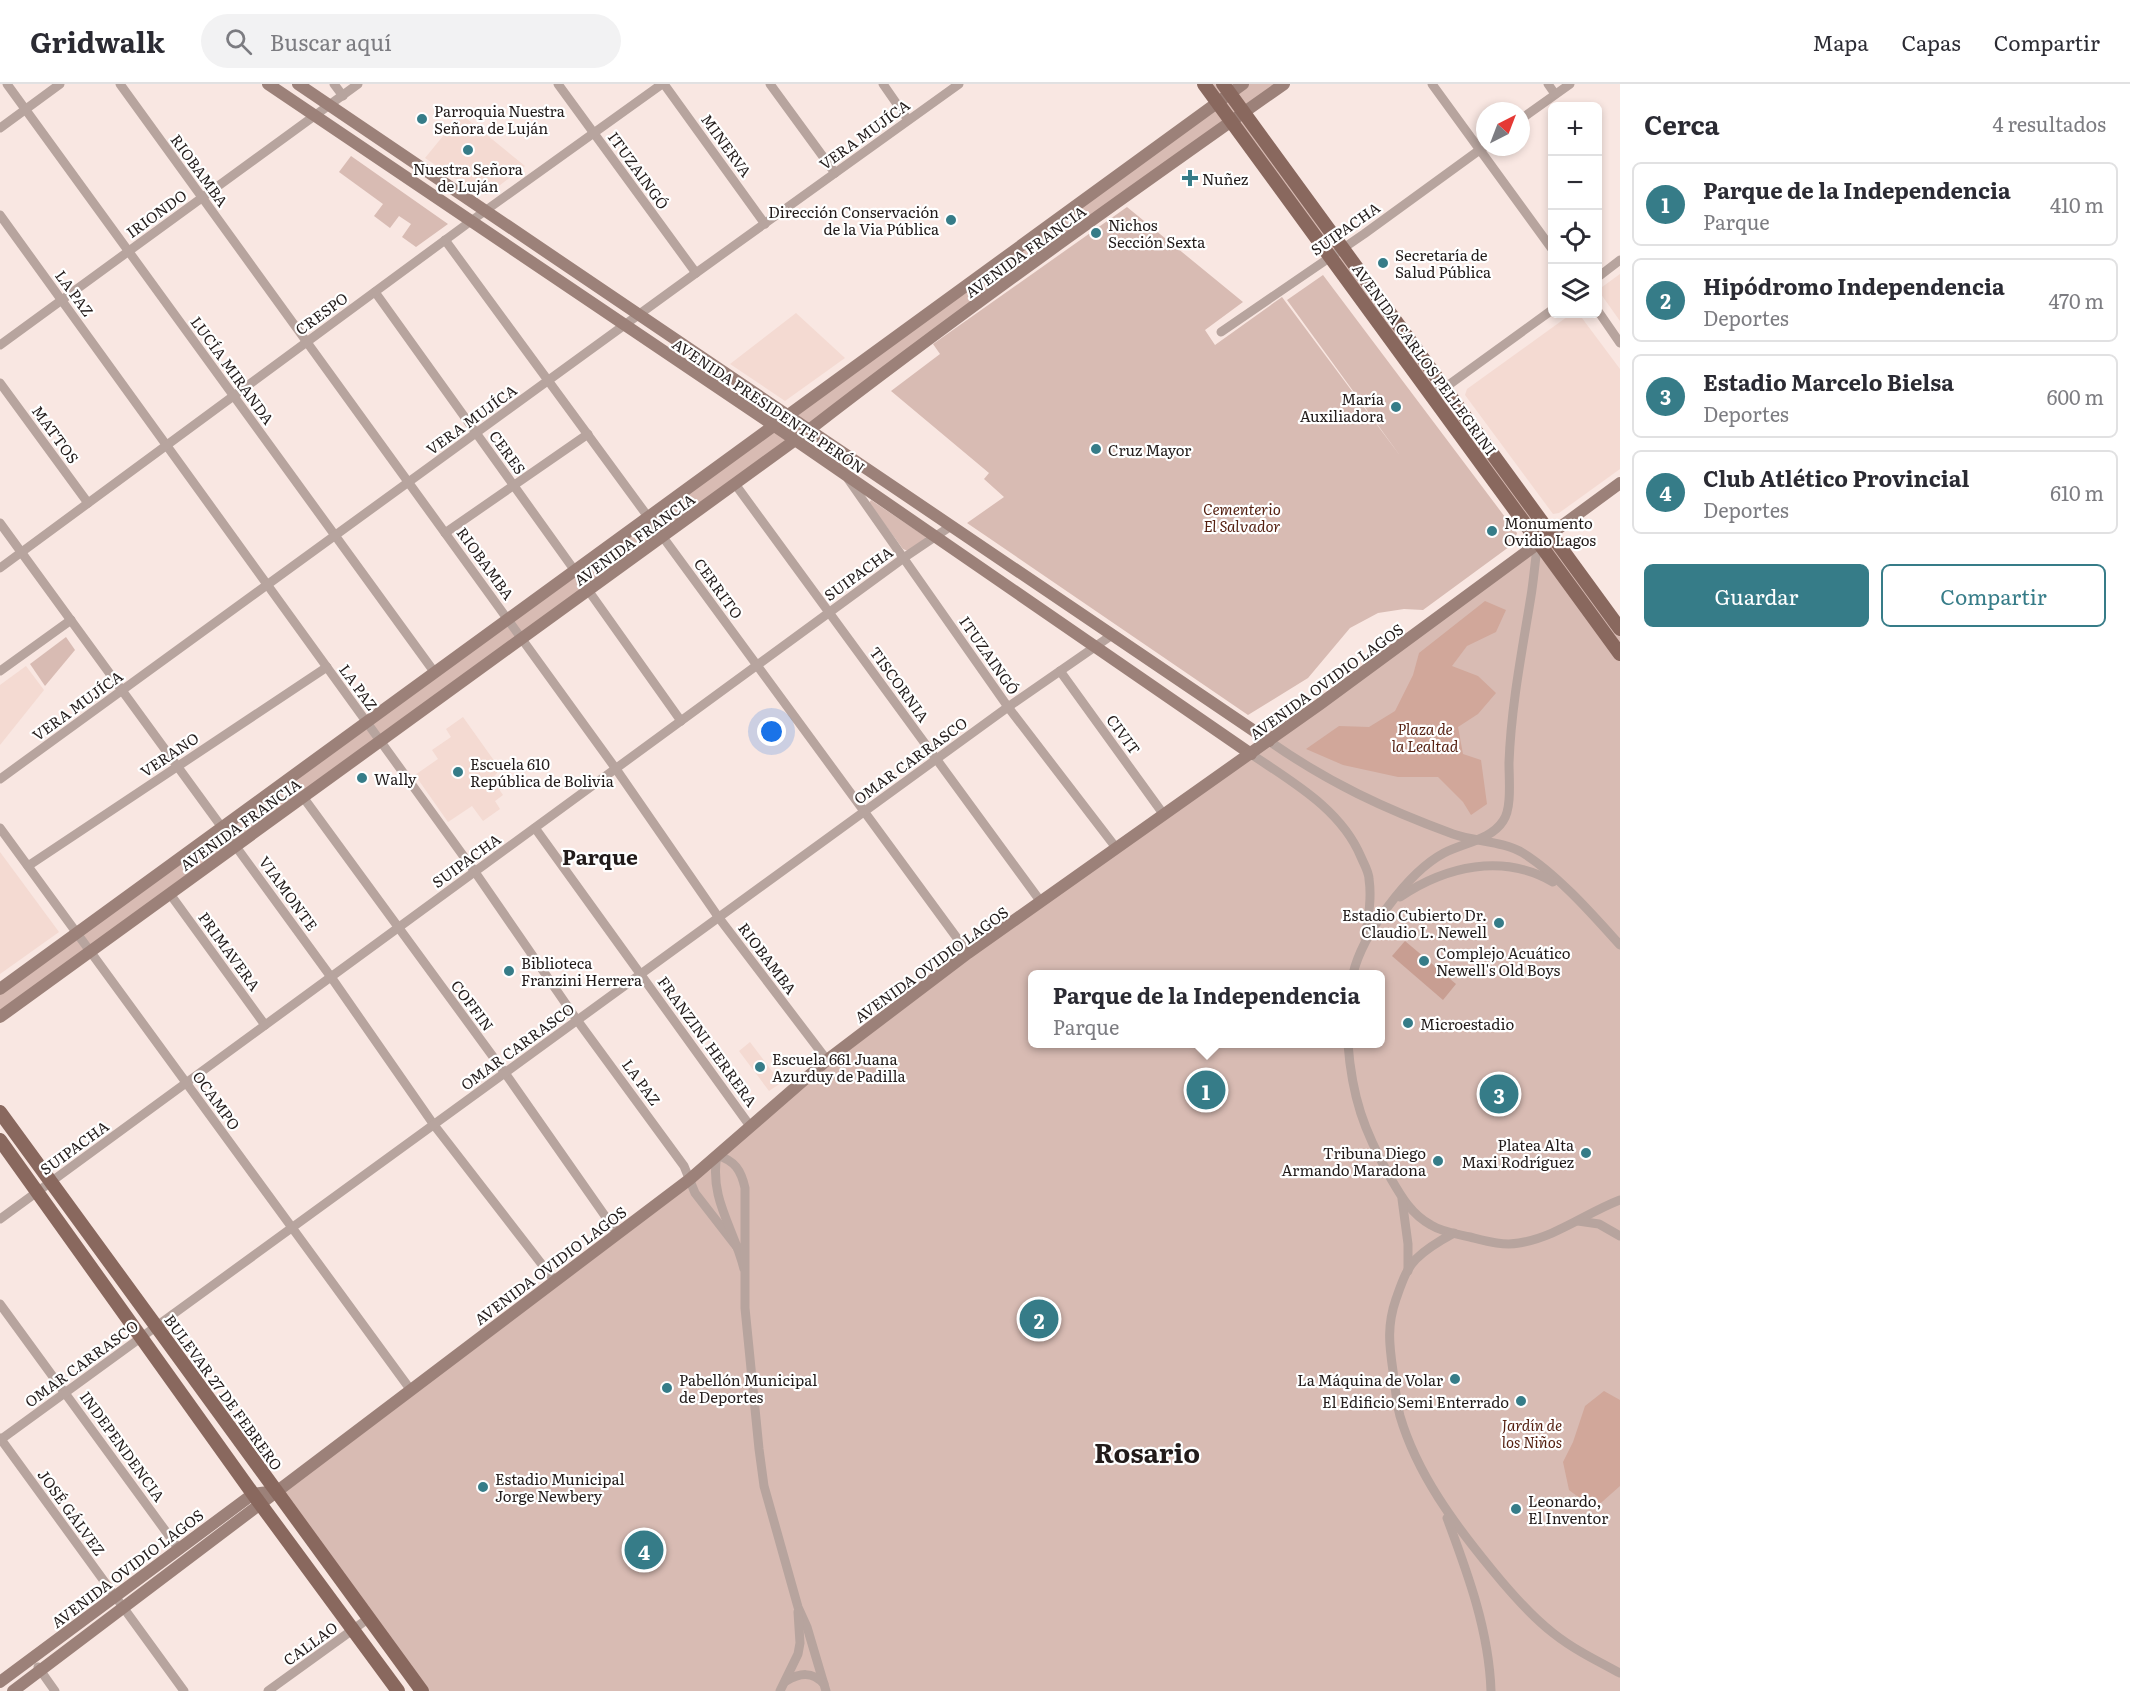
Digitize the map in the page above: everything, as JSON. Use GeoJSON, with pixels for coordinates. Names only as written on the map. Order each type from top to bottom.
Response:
{"type":"FeatureCollection","features":[{"type":"Feature","properties":{"kind":"main road","name":"AVENIDA PRESIDENTE PERÓN"},"geometry":{"type":"LineString","coordinates":[[268,84],[796,440],[1251,754]]}},
{"type":"Feature","properties":{"kind":"main road","name":"AVENIDA PRESIDENTE PERÓN"},"geometry":{"type":"LineString","coordinates":[[298,84],[1269,741]]}},
{"type":"Feature","properties":{"kind":"main road","name":"AVENIDA CARLOS PELLEGRINI"},"geometry":{"type":"LineString","coordinates":[[1204,84],[1620,654]]}},
{"type":"Feature","properties":{"kind":"main road","name":"AVENIDA FRANCIA"},"geometry":{"type":"LineString","coordinates":[[0,989],[1217,103],[1226,89],[1243,84]]}},
{"type":"Feature","properties":{"kind":"main road","name":"AVENIDA FRANCIA"},"geometry":{"type":"LineString","coordinates":[[0,1017],[796,440],[1020,273],[1284,84]]}},
{"type":"Feature","properties":{"kind":"main road","name":"AVENIDA CARLOS PELLEGRINI"},"geometry":{"type":"LineString","coordinates":[[1226,89],[1620,628]]}},
{"type":"Feature","properties":{"kind":"main road"},"geometry":{"type":"LineString","coordinates":[[1011,253],[1020,273]]}},
{"type":"Feature","properties":{"kind":"main road"},"geometry":{"type":"LineString","coordinates":[[866,359],[878,367],[878,378]]}},
{"type":"Feature","properties":{"kind":"main road","name":"AVENIDA OVIDIO LAGOS"},"geometry":{"type":"LineString","coordinates":[[0,1682],[178,1548],[257,1499],[276,1491],[690,1179],[827,1060],[968,953],[1251,754],[1620,483]]}},
{"type":"Feature","properties":{"kind":"main road","name":"BULEVAR 27 DE FEBRERO"},"geometry":{"type":"LineString","coordinates":[[0,1112],[422,1691]]}},
{"type":"Feature","properties":{"kind":"main road"},"geometry":{"type":"LineString","coordinates":[[0,1140],[257,1499],[398,1691]]}},
{"type":"Feature","properties":{"kind":"main road","name":"AVENIDA OVIDIO LAGOS"},"geometry":{"type":"LineString","coordinates":[[13,1691],[124,1608],[257,1499]]}},
{"type":"Feature","properties":{"kind":"street","name":"LUCÍA MIRANDA"},"geometry":{"type":"LineString","coordinates":[[7,84],[435,673]]}},
{"type":"Feature","properties":{"kind":"street"},"geometry":{"type":"LineString","coordinates":[[0,128],[60,84]]}},
{"type":"Feature","properties":{"kind":"street","name":"RIOBAMBA"},"geometry":{"type":"LineString","coordinates":[[120,84],[616,769],[719,918],[827,1060]]}},
{"type":"Feature","properties":{"kind":"street"},"geometry":{"type":"LineString","coordinates":[[334,84],[342,96]]}},
{"type":"Feature","properties":{"kind":"street","name":"IRIONDO"},"geometry":{"type":"LineString","coordinates":[[0,345],[358,84]]}},
{"type":"Feature","properties":{"kind":"street","name":"ITUZAINGÓ"},"geometry":{"type":"LineString","coordinates":[[558,84],[696,273]]}},
{"type":"Feature","properties":{"kind":"street","name":"CRESPO"},"geometry":{"type":"LineString","coordinates":[[0,568],[471,221],[663,84]]}},
{"type":"Feature","properties":{"kind":"street","name":"MINERVA"},"geometry":{"type":"LineString","coordinates":[[663,84],[765,224]]}},
{"type":"Feature","properties":{"kind":"street"},"geometry":{"type":"LineString","coordinates":[[770,84],[835,173]]}},
{"type":"Feature","properties":{"kind":"street"},"geometry":{"type":"LineString","coordinates":[[883,84],[908,120]]}},
{"type":"Feature","properties":{"kind":"street","name":"VERA MUJÍCA"},"geometry":{"type":"LineString","coordinates":[[0,779],[959,84]]}},
{"type":"Feature","properties":{"kind":"street"},"geometry":{"type":"LineString","coordinates":[[1432,84],[1476,140]]}},
{"type":"Feature","properties":{"kind":"street"},"geometry":{"type":"LineString","coordinates":[[1548,84],[1555,94]]}},
{"type":"Feature","properties":{"kind":"street"},"geometry":{"type":"LineString","coordinates":[[1530,112],[1570,84]]}},
{"type":"Feature","properties":{"kind":"street","name":"SUIPACHA"},"geometry":{"type":"LineString","coordinates":[[1221,332],[1476,152]]}},
{"type":"Feature","properties":{"kind":"street"},"geometry":{"type":"LineString","coordinates":[[1488,156],[1548,243]]}},
{"type":"Feature","properties":{"kind":"street","name":"LA PAZ"},"geometry":{"type":"LineString","coordinates":[[0,215],[475,872],[577,1020],[684,1166],[695,1193],[740,1251]]}},
{"type":"Feature","properties":{"kind":"street","name":"CERRITO"},"geometry":{"type":"LineString","coordinates":[[445,240],[968,953]]}},
{"type":"Feature","properties":{"kind":"street"},"geometry":{"type":"LineString","coordinates":[[1602,274],[1620,260]]}},
{"type":"Feature","properties":{"kind":"street","name":"CERES"},"geometry":{"type":"LineString","coordinates":[[375,292],[575,571]]}},
{"type":"Feature","properties":{"kind":"street"},"geometry":{"type":"LineString","coordinates":[[1432,397],[1548,312]]}},
{"type":"Feature","properties":{"kind":"street"},"geometry":{"type":"LineString","coordinates":[[1602,317],[1620,343]]}},
{"type":"Feature","properties":{"kind":"street","name":"MATTOS"},"geometry":{"type":"LineString","coordinates":[[0,383],[88,503]]}},
{"type":"Feature","properties":{"kind":"street"},"geometry":{"type":"LineString","coordinates":[[445,533],[588,434]]}},
{"type":"Feature","properties":{"kind":"street","name":"ITUZAINGÓ"},"geometry":{"type":"LineString","coordinates":[[845,474],[1008,707],[1116,849]]}},
{"type":"Feature","properties":{"kind":"street","name":"TISCORNIA"},"geometry":{"type":"LineString","coordinates":[[735,484],[1041,902]]}},
{"type":"Feature","properties":{"kind":"street","name":"VIAMONTE"},"geometry":{"type":"LineString","coordinates":[[0,523],[331,977],[434,1125],[554,1280]]}},
{"type":"Feature","properties":{"kind":"street","name":"SUIPACHA"},"geometry":{"type":"LineString","coordinates":[[0,1219],[905,557],[951,526]]}},
{"type":"Feature","properties":{"kind":"street"},"geometry":{"type":"LineString","coordinates":[[1364,943],[1381,916],[1409,882],[1440,855],[1476,841],[1502,823],[1508,813],[1509,751],[1516,687],[1523,636],[1532,595],[1538,542]]}},
{"type":"Feature","properties":{"kind":"street"},"geometry":{"type":"LineString","coordinates":[[588,590],[681,721]]}},
{"type":"Feature","properties":{"kind":"street"},"geometry":{"type":"LineString","coordinates":[[0,671],[71,620]]}},
{"type":"Feature","properties":{"kind":"street","name":"OMAR CARRASCO"},"geometry":{"type":"LineString","coordinates":[[0,1439],[1008,707],[1112,635]]}},
{"type":"Feature","properties":{"kind":"street","name":"VERANO"},"geometry":{"type":"LineString","coordinates":[[28,866],[327,667]]}},
{"type":"Feature","properties":{"kind":"street","name":"CIVIT"},"geometry":{"type":"LineString","coordinates":[[1060,671],[1164,815]]}},
{"type":"Feature","properties":{"kind":"street"},"geometry":{"type":"LineString","coordinates":[[1269,741],[1328,780],[1368,800],[1476,841],[1506,845],[1523,853],[1568,891],[1620,945]]}},
{"type":"Feature","properties":{"kind":"street"},"geometry":{"type":"LineString","coordinates":[[1251,754],[1313,797],[1334,816],[1355,843],[1369,876],[1369,911],[1364,943],[1355,970]]}},
{"type":"Feature","properties":{"kind":"street","name":"COFFIN"},"geometry":{"type":"LineString","coordinates":[[303,797],[505,1073],[617,1233]]}},
{"type":"Feature","properties":{"kind":"street","name":"OCAMPO"},"geometry":{"type":"LineString","coordinates":[[0,828],[410,1389]]}},
{"type":"Feature","properties":{"kind":"street","name":"FRANZINI HERRERA"},"geometry":{"type":"LineString","coordinates":[[535,828],[750,1126]]}},
{"type":"Feature","properties":{"kind":"street"},"geometry":{"type":"LineString","coordinates":[[1394,901],[1417,885],[1467,867],[1478,866],[1509,866],[1528,870],[1568,891]]}},
{"type":"Feature","properties":{"kind":"street","name":"PRIMAVERA"},"geometry":{"type":"LineString","coordinates":[[170,894],[266,1025]]}},
{"type":"Feature","properties":{"kind":"street"},"geometry":{"type":"LineString","coordinates":[[1348,1048],[1354,1093],[1360,1118],[1374,1150],[1402,1199],[1416,1215],[1432,1226],[1495,1244],[1519,1244],[1543,1237],[1620,1200]]}},
{"type":"Feature","properties":{"kind":"street"},"geometry":{"type":"LineString","coordinates":[[744,1269],[740,1251],[716,1190],[717,1155],[735,1164],[742,1174],[745,1188],[745,1308],[763,1477],[773,1522],[825,1688]]}},
{"type":"Feature","properties":{"kind":"street"},"geometry":{"type":"LineString","coordinates":[[1402,1199],[1408,1244],[1408,1271]]}},
{"type":"Feature","properties":{"kind":"street"},"geometry":{"type":"LineString","coordinates":[[1578,1221],[1599,1224],[1620,1236]]}},
{"type":"Feature","properties":{"kind":"street"},"geometry":{"type":"LineString","coordinates":[[1454,1233],[1416,1259],[1401,1285],[1389,1323],[1400,1415],[1415,1453],[1441,1502],[1466,1538],[1504,1584],[1553,1634],[1619,1672]]}},
{"type":"Feature","properties":{"kind":"street","name":"INDEPENDENCIA"},"geometry":{"type":"LineString","coordinates":[[0,1304],[178,1548]]}},
{"type":"Feature","properties":{"kind":"street","name":"JOSÉ GÁLVEZ"},"geometry":{"type":"LineString","coordinates":[[0,1439],[184,1691]]}},
{"type":"Feature","properties":{"kind":"street"},"geometry":{"type":"LineString","coordinates":[[1441,1502],[1463,1559],[1478,1608],[1484,1631],[1491,1691]]}},
{"type":"Feature","properties":{"kind":"street"},"geometry":{"type":"LineString","coordinates":[[779,1691],[798,1654],[800,1643],[798,1607]]}},
{"type":"Feature","properties":{"kind":"street","name":"CALLAO"},"geometry":{"type":"LineString","coordinates":[[268,1691],[369,1618]]}},
{"type":"Feature","properties":{"kind":"street"},"geometry":{"type":"LineString","coordinates":[[32,1658],[55,1691]]}},
{"type":"Feature","properties":{"kind":"street"},"geometry":{"type":"LineString","coordinates":[[786,1681],[796,1674],[808,1674],[819,1679],[825,1688]]}},
{"type":"Feature","properties":{"kind":"shaded area","name":"Nuestra Señora de Luján"},"geometry":{"type":"Polygon","coordinates":[[[461,114],[525,166],[487,195],[475,192],[425,158],[461,114]]]}},
{"type":"Feature","properties":{"kind":"shaded area"},"geometry":{"type":"Polygon","coordinates":[[[1620,274],[1620,321],[1602,296],[1602,287],[1620,274]]]}},
{"type":"Feature","properties":{"kind":"shaded area"},"geometry":{"type":"Polygon","coordinates":[[[796,313],[845,358],[785,401],[730,364],[796,313]]]}},
{"type":"Feature","properties":{"kind":"shaded area"},"geometry":{"type":"Polygon","coordinates":[[[1565,318],[1582,318],[1620,369],[1620,469],[1559,513],[1553,514],[1465,395],[1467,389],[1565,318]]]}},
{"type":"Feature","properties":{"kind":"shaded area"},"geometry":{"type":"Polygon","coordinates":[[[26,666],[44,690],[0,745],[0,685],[26,666]]]}},
{"type":"Feature","properties":{"kind":"shaded area","name":"Escuela 610 República de Bolivia"},"geometry":{"type":"Polygon","coordinates":[[[463,717],[500,769],[492,779],[503,795],[495,801],[500,809],[483,821],[472,806],[448,822],[415,775],[438,759],[432,750],[451,737],[446,729],[463,717]]]}},
{"type":"Feature","properties":{"kind":"shaded area"},"geometry":{"type":"Polygon","coordinates":[[[0,852],[59,932],[0,974],[0,852]]]}},
{"type":"Feature","properties":{"kind":"shaded area"},"geometry":{"type":"Polygon","coordinates":[[[1405,941],[1456,984],[1443,1000],[1392,956],[1405,941]]]}},
{"type":"Feature","properties":{"kind":"shaded area","name":"Escuela 661 Juana Azurduy de Padilla"},"geometry":{"type":"Polygon","coordinates":[[[750,1042],[781,1083],[769,1091],[739,1051],[750,1042]]]}},
{"type":"Feature","properties":{"kind":"green space"},"geometry":{"type":"Polygon","coordinates":[[[1204,84],[1223,84],[1230,93],[1243,84],[1284,84],[1244,112],[1620,629],[1620,1691],[422,1691],[276,1491],[690,1179],[827,1060],[1538,542],[1231,122],[0,1017],[0,989],[1217,103],[1204,84]]]}},
{"type":"Feature","properties":{"kind":"green space"},"geometry":{"type":"Polygon","coordinates":[[[351,156],[448,224],[416,247],[402,237],[411,224],[399,216],[390,228],[374,216],[383,204],[339,172],[351,156]]]}},
{"type":"Feature","properties":{"kind":"green space","name":"Cementerio El Salvador"},"geometry":{"type":"Polygon","coordinates":[[[1127,207],[1243,302],[1205,330],[1215,345],[1282,297],[1401,457],[1287,300],[1323,275],[1517,533],[1513,544],[1423,610],[1404,609],[1378,613],[1350,628],[1308,678],[1248,715],[967,523],[1004,497],[984,479],[989,473],[891,391],[940,354],[933,344],[1127,207]]]}},
{"type":"Feature","properties":{"kind":"green space"},"geometry":{"type":"Polygon","coordinates":[[[871,500],[926,537],[925,539],[908,551],[903,549],[869,503],[871,500]]]}},
{"type":"Feature","properties":{"kind":"green space","name":"Plaza de la Lealtad"},"geometry":{"type":"Polygon","coordinates":[[[1485,601],[1506,610],[1496,632],[1467,646],[1452,666],[1478,676],[1496,693],[1478,714],[1458,727],[1463,754],[1481,760],[1487,804],[1471,815],[1463,802],[1438,777],[1398,777],[1343,765],[1306,749],[1339,726],[1369,727],[1395,711],[1413,675],[1419,653],[1485,601]]]}},
{"type":"Feature","properties":{"kind":"green space"},"geometry":{"type":"Polygon","coordinates":[[[66,637],[75,650],[45,686],[30,664],[66,637]]]}},
{"type":"Feature","properties":{"kind":"green space"},"geometry":{"type":"Polygon","coordinates":[[[1604,1391],[1620,1400],[1620,1486],[1594,1509],[1569,1490],[1563,1462],[1573,1442],[1585,1406],[1604,1391]]]}},
{"type":"Feature","properties":{"kind":"place","name":"Parroquia Nuestra Señora de Luján"},"geometry":{"type":"Point","coordinates":[422,119]}},
{"type":"Feature","properties":{"kind":"place","name":"Nuestra Señora de Luján"},"geometry":{"type":"Point","coordinates":[468,150]}},
{"type":"Feature","properties":{"kind":"place","name":"Nuñez"},"geometry":{"type":"Point","coordinates":[1190,178]}},
{"type":"Feature","properties":{"kind":"place","name":"Dirección Conservación de la Via Pública"},"geometry":{"type":"Point","coordinates":[951,220]}},
{"type":"Feature","properties":{"kind":"place","name":"Nichos Sección Sexta"},"geometry":{"type":"Point","coordinates":[1096,233]}},
{"type":"Feature","properties":{"kind":"place","name":"Secretaría de Salud Pública"},"geometry":{"type":"Point","coordinates":[1383,263]}},
{"type":"Feature","properties":{"kind":"place","name":"María Auxiliadora"},"geometry":{"type":"Point","coordinates":[1396,407]}},
{"type":"Feature","properties":{"kind":"place","name":"Cruz Mayor"},"geometry":{"type":"Point","coordinates":[1096,449]}},
{"type":"Feature","properties":{"kind":"place","name":"Monumento Ovidio Lagos"},"geometry":{"type":"Point","coordinates":[1492,531]}},
{"type":"Feature","properties":{"kind":"place","name":"Escuela 610 República de Bolivia"},"geometry":{"type":"Point","coordinates":[458,772]}},
{"type":"Feature","properties":{"kind":"place","name":"Wally"},"geometry":{"type":"Point","coordinates":[362,778]}},
{"type":"Feature","properties":{"kind":"place","name":"Estadio Cubierto Dr. Claudio L. Newell"},"geometry":{"type":"Point","coordinates":[1499,923]}},
{"type":"Feature","properties":{"kind":"place","name":"Complejo Acuático Newell's Old Boys"},"geometry":{"type":"Point","coordinates":[1424,961]}},
{"type":"Feature","properties":{"kind":"place","name":"Biblioteca Franzini Herrera"},"geometry":{"type":"Point","coordinates":[509,971]}},
{"type":"Feature","properties":{"kind":"place","name":"Microestadio"},"geometry":{"type":"Point","coordinates":[1408,1023]}},
{"type":"Feature","properties":{"kind":"place","name":"Escuela 661 Juana Azurduy de Padilla"},"geometry":{"type":"Point","coordinates":[760,1067]}},
{"type":"Feature","properties":{"kind":"place","name":"Parque de la Independencia"},"geometry":{"type":"Point","coordinates":[1206,1090]}},
{"type":"Feature","properties":{"kind":"place","name":"Estadio Marcelo Bielsa"},"geometry":{"type":"Point","coordinates":[1499,1094]}},
{"type":"Feature","properties":{"kind":"place","name":"Platea Alta Maxi Rodríguez"},"geometry":{"type":"Point","coordinates":[1586,1153]}},
{"type":"Feature","properties":{"kind":"place","name":"Tribuna Diego Armando Maradona"},"geometry":{"type":"Point","coordinates":[1438,1161]}},
{"type":"Feature","properties":{"kind":"place","name":"Hipódromo Independencia"},"geometry":{"type":"Point","coordinates":[1039,1319]}},
{"type":"Feature","properties":{"kind":"place","name":"La Máquina de Volar"},"geometry":{"type":"Point","coordinates":[1455,1379]}},
{"type":"Feature","properties":{"kind":"place","name":"Pabellón Municipal de Deportes"},"geometry":{"type":"Point","coordinates":[667,1388]}},
{"type":"Feature","properties":{"kind":"place","name":"El Edificio Semi Enterrado"},"geometry":{"type":"Point","coordinates":[1521,1401]}},
{"type":"Feature","properties":{"kind":"place","name":"Estadio Municipal Jorge Newbery"},"geometry":{"type":"Point","coordinates":[483,1487]}},
{"type":"Feature","properties":{"kind":"place","name":"Leonardo, El Inventor"},"geometry":{"type":"Point","coordinates":[1516,1509]}},
{"type":"Feature","properties":{"kind":"place","name":"Club Atlético Provincial"},"geometry":{"type":"Point","coordinates":[644,1550]}},
{"type":"Feature","properties":{"kind":"district","name":"Parque"},"geometry":{"type":"Point","coordinates":[600,855]}},
{"type":"Feature","properties":{"kind":"district","name":"Rosario"},"geometry":{"type":"Point","coordinates":[1147,1451]}},
{"type":"Feature","properties":{"kind":"park label","name":"Jardín de los Niños"},"geometry":{"type":"Point","coordinates":[1532,1432]}}]}
